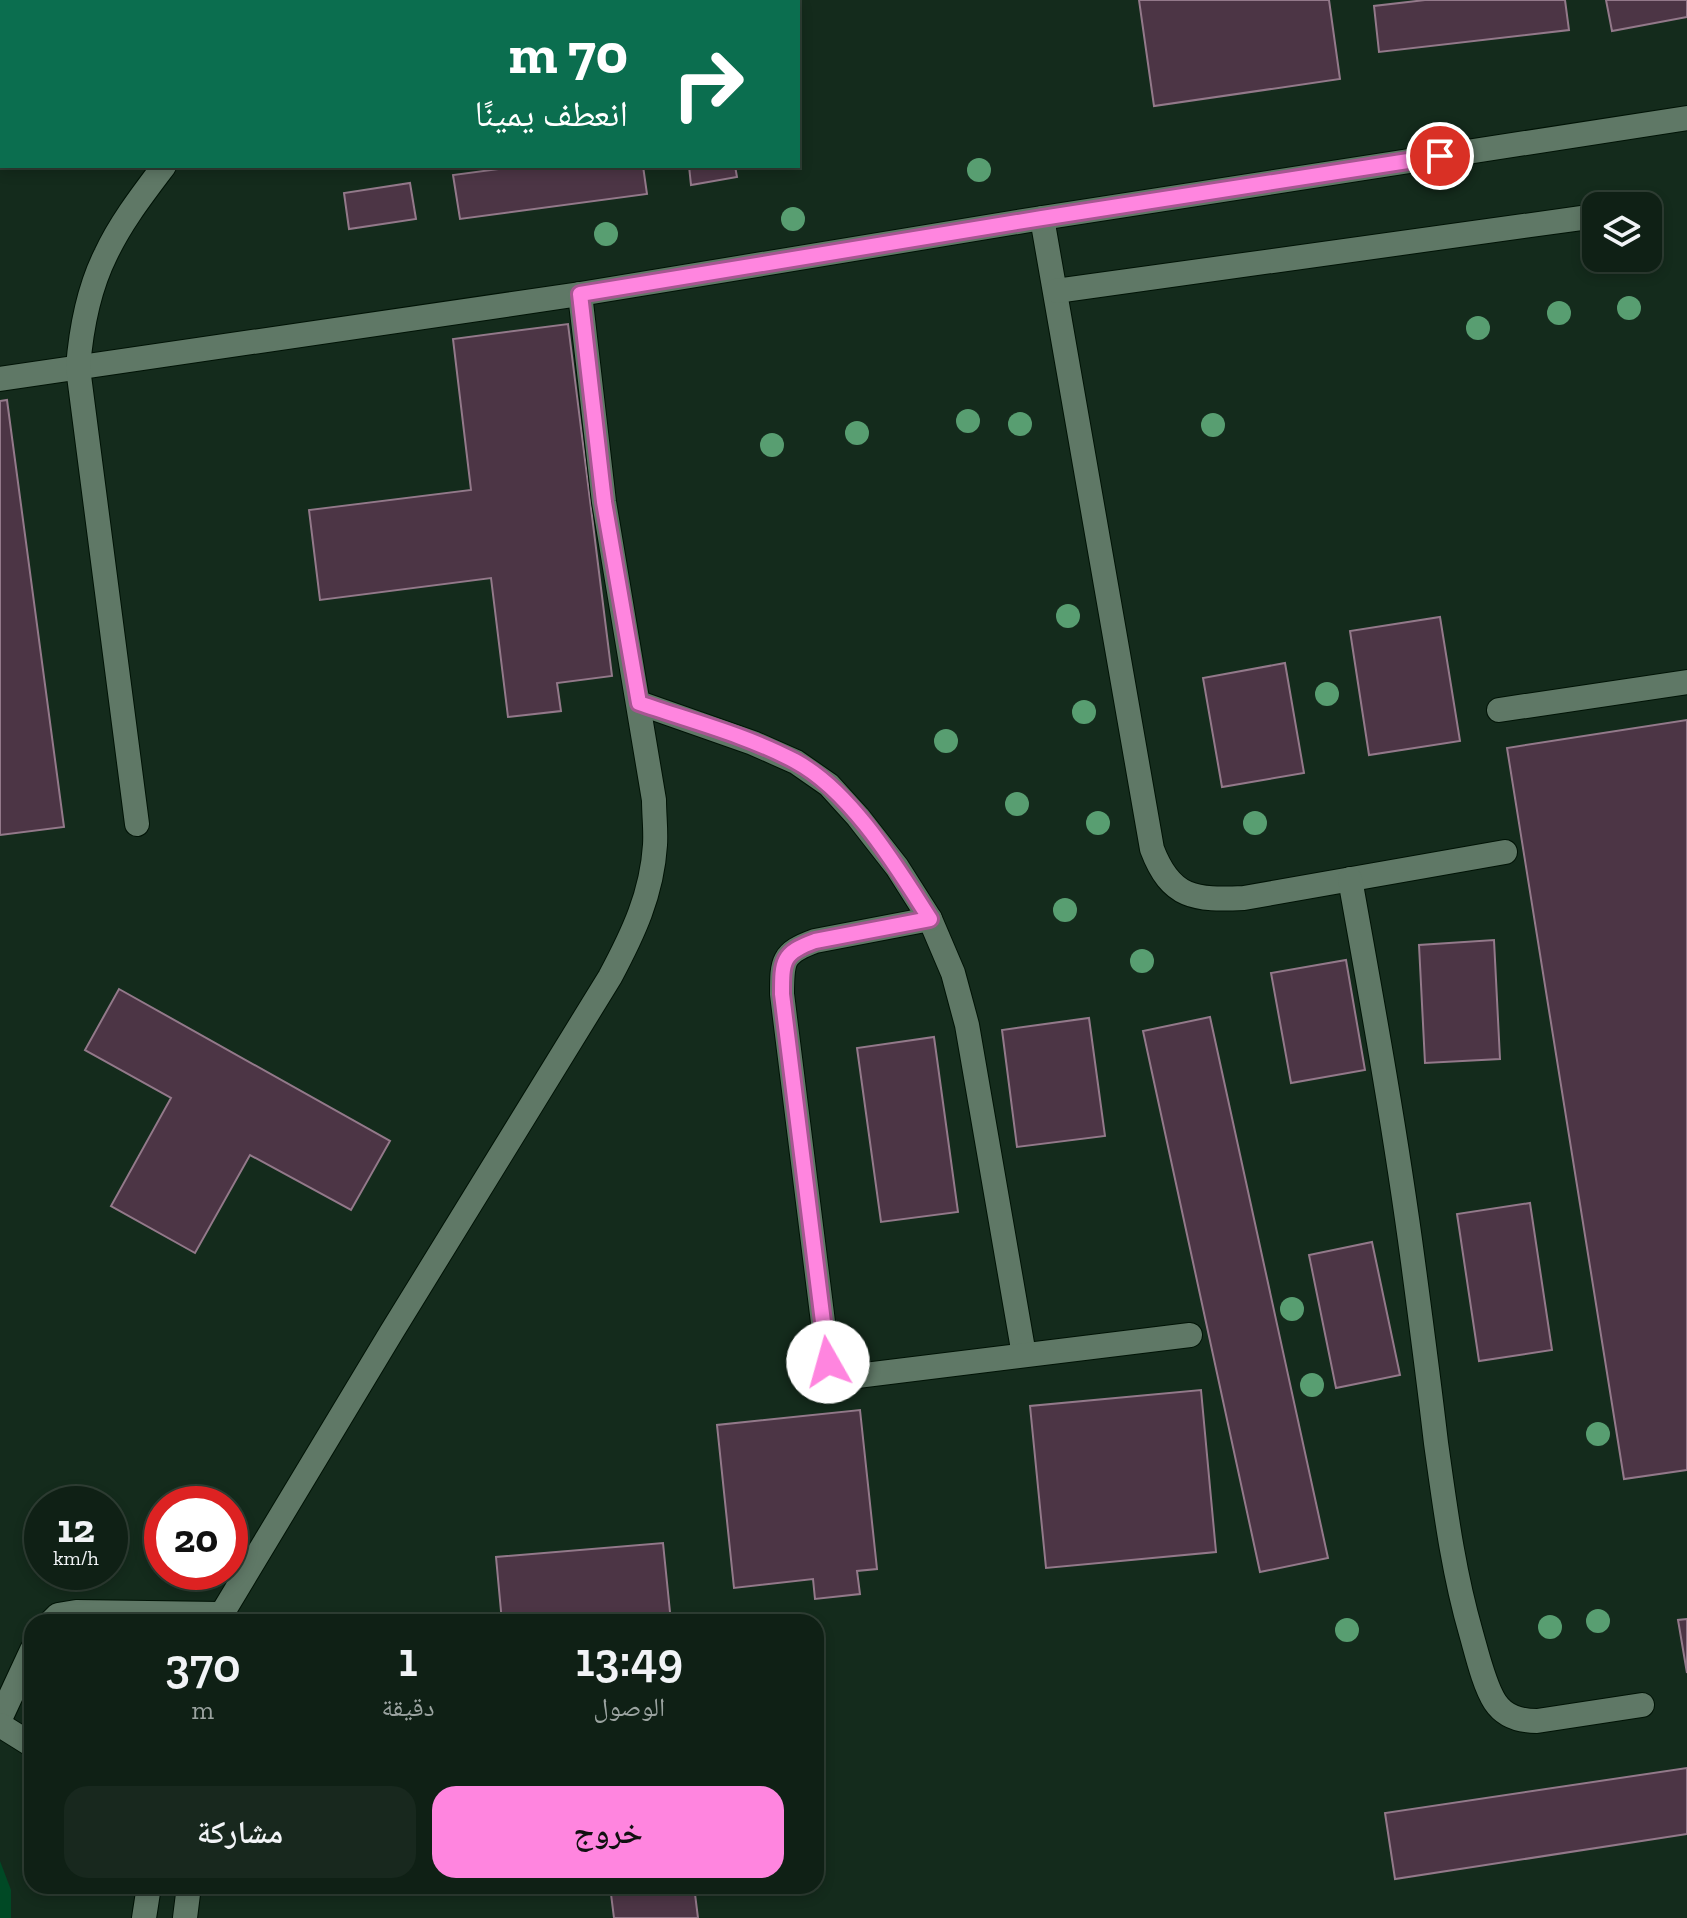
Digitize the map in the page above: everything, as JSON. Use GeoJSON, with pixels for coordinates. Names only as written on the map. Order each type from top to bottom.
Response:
{"type":"FeatureCollection","features":[{"type":"Feature","properties":{"kind":"lane"},"geometry":{"type":"LineString","coordinates":[[0,379],[580,294],[1042,218],[1686,122]]}},
{"type":"Feature","properties":{"kind":"lane"},"geometry":{"type":"LineString","coordinates":[[137,824],[78,368],[86,310],[105,255],[135,205],[163,168]]}},
{"type":"Feature","properties":{"kind":"lane"},"geometry":{"type":"LineString","coordinates":[[1042,218],[1149,833],[1159,869],[1172,886],[1192,896],[1244,898],[1505,852]]}},
{"type":"Feature","properties":{"kind":"lane"},"geometry":{"type":"LineString","coordinates":[[1056,291],[1582,218]]}},
{"type":"Feature","properties":{"kind":"lane"},"geometry":{"type":"LineString","coordinates":[[220,1614],[610,977],[635,930],[649,887],[655,845],[654,800],[604,502],[580,294]]}},
{"type":"Feature","properties":{"kind":"lane"},"geometry":{"type":"LineString","coordinates":[[1499,710],[1687,682]]}},
{"type":"Feature","properties":{"kind":"lane"},"geometry":{"type":"LineString","coordinates":[[639,703],[782,755],[829,785],[897,867],[930,919],[953,973],[967,1025],[1024,1355]]}},
{"type":"Feature","properties":{"kind":"lane"},"geometry":{"type":"LineString","coordinates":[[1350,879],[1413,1258],[1443,1498],[1463,1604],[1488,1686],[1505,1713],[1521,1721],[1642,1705]]}},
{"type":"Feature","properties":{"kind":"lane"},"geometry":{"type":"LineString","coordinates":[[930,919],[796,947],[786,958],[782,973],[782,994],[828,1362],[834,1372],[857,1376],[1190,1335]]}},
{"type":"Feature","properties":{"kind":"lane"},"geometry":{"type":"LineString","coordinates":[[64,1614],[123,1614]]}},
{"type":"Feature","properties":{"kind":"lane"},"geometry":{"type":"LineString","coordinates":[[0,1719],[24,1667]]}},
{"type":"Feature","properties":{"kind":"lane"},"geometry":{"type":"LineString","coordinates":[[0,1725],[24,1740]]}},
{"type":"Feature","properties":{"kind":"lane"},"geometry":{"type":"LineString","coordinates":[[144,1918],[148,1894]]}},
{"type":"Feature","properties":{"kind":"lane"},"geometry":{"type":"LineString","coordinates":[[185,1918],[188,1894]]}},
{"type":"Feature","properties":{"kind":"green space"},"geometry":{"type":"Polygon","coordinates":[[[0,1861],[11,1890],[11,1918],[0,1918],[0,1861]]]}},
{"type":"Feature","properties":{"kind":"building"},"geometry":{"type":"Polygon","coordinates":[[[1139,0],[1329,0],[1340,79],[1154,106],[1139,0]]]}},
{"type":"Feature","properties":{"kind":"building"},"geometry":{"type":"Polygon","coordinates":[[[1425,0],[1565,0],[1569,30],[1379,52],[1374,6],[1425,0]]]}},
{"type":"Feature","properties":{"kind":"building"},"geometry":{"type":"Polygon","coordinates":[[[1606,0],[1687,0],[1687,17],[1612,31],[1606,0]]]}},
{"type":"Feature","properties":{"kind":"building"},"geometry":{"type":"Polygon","coordinates":[[[506,168],[643,168],[647,194],[460,219],[453,175],[506,168]]]}},
{"type":"Feature","properties":{"kind":"building"},"geometry":{"type":"Polygon","coordinates":[[[689,168],[735,168],[737,177],[691,185],[689,168]]]}},
{"type":"Feature","properties":{"kind":"building"},"geometry":{"type":"Polygon","coordinates":[[[410,183],[416,219],[349,229],[344,193],[410,183]]]}},
{"type":"Feature","properties":{"kind":"building"},"geometry":{"type":"Polygon","coordinates":[[[568,324],[612,676],[557,683],[561,711],[508,717],[491,578],[320,600],[309,510],[471,490],[453,339],[568,324]]]}},
{"type":"Feature","properties":{"kind":"building"},"geometry":{"type":"Polygon","coordinates":[[[7,400],[64,827],[0,835],[0,401],[7,400]]]}},
{"type":"Feature","properties":{"kind":"building"},"geometry":{"type":"Polygon","coordinates":[[[1440,617],[1460,741],[1369,755],[1350,631],[1440,617]]]}},
{"type":"Feature","properties":{"kind":"building"},"geometry":{"type":"Polygon","coordinates":[[[1285,663],[1304,773],[1222,787],[1203,678],[1285,663]]]}},
{"type":"Feature","properties":{"kind":"building"},"geometry":{"type":"Polygon","coordinates":[[[1687,720],[1687,1470],[1624,1479],[1507,748],[1687,720]]]}},
{"type":"Feature","properties":{"kind":"building"},"geometry":{"type":"Polygon","coordinates":[[[1494,940],[1500,1059],[1425,1063],[1419,945],[1494,940]]]}},
{"type":"Feature","properties":{"kind":"building"},"geometry":{"type":"Polygon","coordinates":[[[1346,960],[1365,1070],[1291,1083],[1271,973],[1346,960]]]}},
{"type":"Feature","properties":{"kind":"building"},"geometry":{"type":"Polygon","coordinates":[[[119,989],[390,1141],[351,1210],[250,1155],[195,1253],[111,1206],[171,1098],[85,1050],[119,989]]]}},
{"type":"Feature","properties":{"kind":"building"},"geometry":{"type":"Polygon","coordinates":[[[1210,1017],[1328,1558],[1260,1572],[1143,1031],[1210,1017]]]}},
{"type":"Feature","properties":{"kind":"building"},"geometry":{"type":"Polygon","coordinates":[[[1089,1018],[1105,1136],[1017,1147],[1002,1030],[1089,1018]]]}},
{"type":"Feature","properties":{"kind":"building"},"geometry":{"type":"Polygon","coordinates":[[[934,1037],[958,1212],[881,1222],[857,1048],[934,1037]]]}},
{"type":"Feature","properties":{"kind":"building"},"geometry":{"type":"Polygon","coordinates":[[[1530,1203],[1552,1350],[1479,1361],[1457,1214],[1530,1203]]]}},
{"type":"Feature","properties":{"kind":"building"},"geometry":{"type":"Polygon","coordinates":[[[1372,1242],[1400,1375],[1336,1388],[1309,1255],[1372,1242]]]}},
{"type":"Feature","properties":{"kind":"building"},"geometry":{"type":"Polygon","coordinates":[[[1201,1390],[1216,1552],[1046,1568],[1030,1406],[1201,1390]]]}},
{"type":"Feature","properties":{"kind":"building"},"geometry":{"type":"Polygon","coordinates":[[[860,1410],[877,1569],[857,1571],[860,1594],[815,1599],[813,1579],[734,1588],[717,1425],[860,1410]]]}},
{"type":"Feature","properties":{"kind":"building"},"geometry":{"type":"Polygon","coordinates":[[[663,1543],[670,1614],[501,1614],[496,1557],[663,1543]]]}},
{"type":"Feature","properties":{"kind":"building"},"geometry":{"type":"Polygon","coordinates":[[[1687,1619],[1687,1673],[1678,1620],[1687,1619]]]}},
{"type":"Feature","properties":{"kind":"building"},"geometry":{"type":"Polygon","coordinates":[[[1687,1768],[1687,1834],[1395,1879],[1385,1813],[1687,1768]]]}},
{"type":"Feature","properties":{"kind":"building"},"geometry":{"type":"Polygon","coordinates":[[[611,1894],[695,1894],[698,1918],[614,1918],[611,1894]]]}},
{"type":"Feature","properties":{"kind":"route"},"geometry":{"type":"LineString","coordinates":[[828,1362],[782,994],[782,973],[786,958],[796,947],[930,919],[897,867],[829,785],[796,762],[753,743],[639,703],[604,502],[580,294],[1440,156]]}}]}
